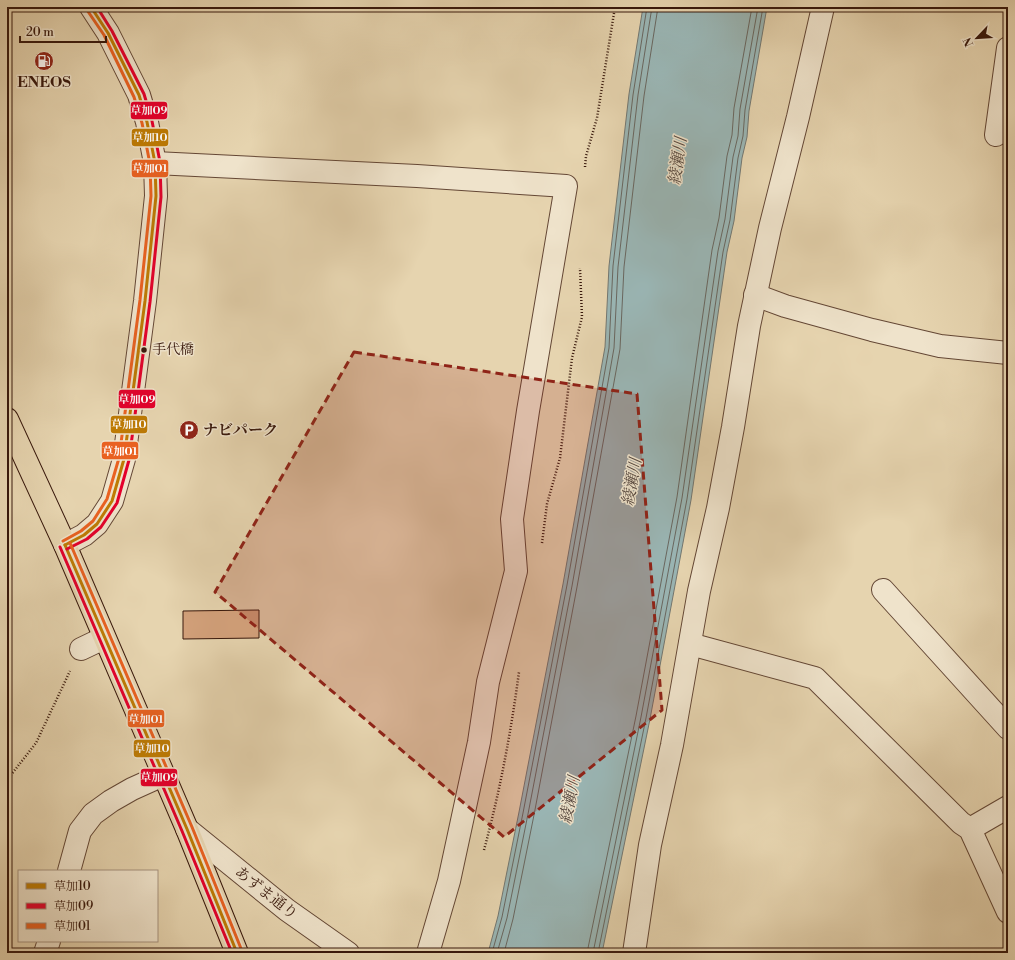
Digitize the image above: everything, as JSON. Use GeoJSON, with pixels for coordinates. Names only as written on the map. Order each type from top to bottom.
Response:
{"type":"FeatureCollection","features":[{"type":"Feature","properties":{"kind":"main road"},"geometry":{"type":"LineString","coordinates":[[7,418],[65,545],[187,829],[238,953]]}},
{"type":"Feature","properties":{"kind":"street"},"geometry":{"type":"LineString","coordinates":[[65,545],[84,535],[97,524],[112,501],[124,459],[145,301],[156,196],[155,163],[147,122],[139,95],[108,33],[91,7]]}},
{"type":"Feature","properties":{"kind":"street"},"geometry":{"type":"LineString","coordinates":[[634,953],[650,844],[672,745],[699,591],[718,508],[749,326],[770,228],[798,117],[823,7]]}},
{"type":"Feature","properties":{"kind":"street"},"geometry":{"type":"LineString","coordinates":[[996,135],[1005,92],[1008,48]]}},
{"type":"Feature","properties":{"kind":"street"},"geometry":{"type":"LineString","coordinates":[[155,163],[417,176],[566,186],[528,411],[512,519],[516,571],[488,682],[479,742],[449,881],[428,953]]}},
{"type":"Feature","properties":{"kind":"street"},"geometry":{"type":"LineString","coordinates":[[755,296],[785,306],[872,330],[940,346],[1008,353]]}},
{"type":"Feature","properties":{"kind":"street"},"geometry":{"type":"LineString","coordinates":[[882,590],[1008,728]]}},
{"type":"Feature","properties":{"kind":"street"},"geometry":{"type":"LineString","coordinates":[[81,649],[104,638]]}},
{"type":"Feature","properties":{"kind":"street"},"geometry":{"type":"LineString","coordinates":[[690,644],[815,678],[961,823],[970,829],[1008,912]]}},
{"type":"Feature","properties":{"kind":"street"},"geometry":{"type":"LineString","coordinates":[[69,870],[80,831],[94,814],[111,801],[132,789],[163,775]]}},
{"type":"Feature","properties":{"kind":"street"},"geometry":{"type":"LineString","coordinates":[[970,829],[1008,807]]}},
{"type":"Feature","properties":{"kind":"street","name":"あずま通り"},"geometry":{"type":"LineString","coordinates":[[187,829],[287,910],[348,953]]}},
{"type":"Feature","properties":{"kind":"street"},"geometry":{"type":"LineString","coordinates":[[46,953],[49,942]]}},
{"type":"Feature","properties":{"kind":"path"},"geometry":{"type":"LineString","coordinates":[[584,170],[586,156],[597,118],[615,7]]}},
{"type":"Feature","properties":{"kind":"path"},"geometry":{"type":"LineString","coordinates":[[541,545],[547,504],[560,458],[572,358],[582,317],[580,263]]}},
{"type":"Feature","properties":{"kind":"path"},"geometry":{"type":"LineString","coordinates":[[7,780],[36,743],[81,649]]}},
{"type":"Feature","properties":{"kind":"path"},"geometry":{"type":"LineString","coordinates":[[484,852],[511,729],[520,667]]}},
{"type":"Feature","properties":{"kind":"highlighted area"},"geometry":{"type":"Polygon","coordinates":[[[354,352],[637,394],[662,710],[504,837],[215,592],[354,352]]]}},
{"type":"Feature","properties":{"kind":"water","name":"綾瀬川"},"geometry":{"type":"Polygon","coordinates":[[[643,7],[767,7],[749,111],[747,137],[742,158],[734,221],[727,252],[691,500],[650,719],[602,953],[488,953],[498,916],[519,812],[563,584],[605,347],[609,266],[629,94],[643,7]]]}},
{"type":"Feature","properties":{"kind":"building"},"geometry":{"type":"Polygon","coordinates":[[[259,610],[259,638],[183,639],[183,611],[259,610]]]}},
{"type":"Feature","properties":{"kind":"transit line","name":"草加10"},"geometry":{"type":"LineString","coordinates":[[65,545],[84,535],[97,524],[112,501],[124,459],[145,301],[156,196],[155,163],[147,122],[139,95],[108,33],[91,7]]}},
{"type":"Feature","properties":{"kind":"transit line","name":"草加09"},"geometry":{"type":"LineString","coordinates":[[67,549],[87,539],[101,527],[117,503],[129,460],[150,302],[161,197],[160,162],[152,121],[144,94],[112,31],[97,7]]}},
{"type":"Feature","properties":{"kind":"transit line","name":"草加01"},"geometry":{"type":"LineString","coordinates":[[63,541],[81,531],[93,521],[107,499],[119,458],[140,300],[151,196],[150,164],[142,123],[134,97],[104,35],[87,10]]}},
{"type":"Feature","properties":{"kind":"transit line","name":"草加01"},"geometry":{"type":"LineString","coordinates":[[70,543],[192,827],[242,951]]}},
{"type":"Feature","properties":{"kind":"transit line","name":"草加10"},"geometry":{"type":"LineString","coordinates":[[65,545],[187,829],[237,953]]}},
{"type":"Feature","properties":{"kind":"transit line","name":"草加09"},"geometry":{"type":"LineString","coordinates":[[60,547],[182,831],[232,953]]}},
{"type":"Feature","properties":{"kind":"place","name":"ENEOS"},"geometry":{"type":"Point","coordinates":[44,61]}},
{"type":"Feature","properties":{"kind":"place","name":"手代橋"},"geometry":{"type":"Point","coordinates":[144,350]}},
{"type":"Feature","properties":{"kind":"place","name":"ナビパーク"},"geometry":{"type":"Point","coordinates":[189,430]}}]}
